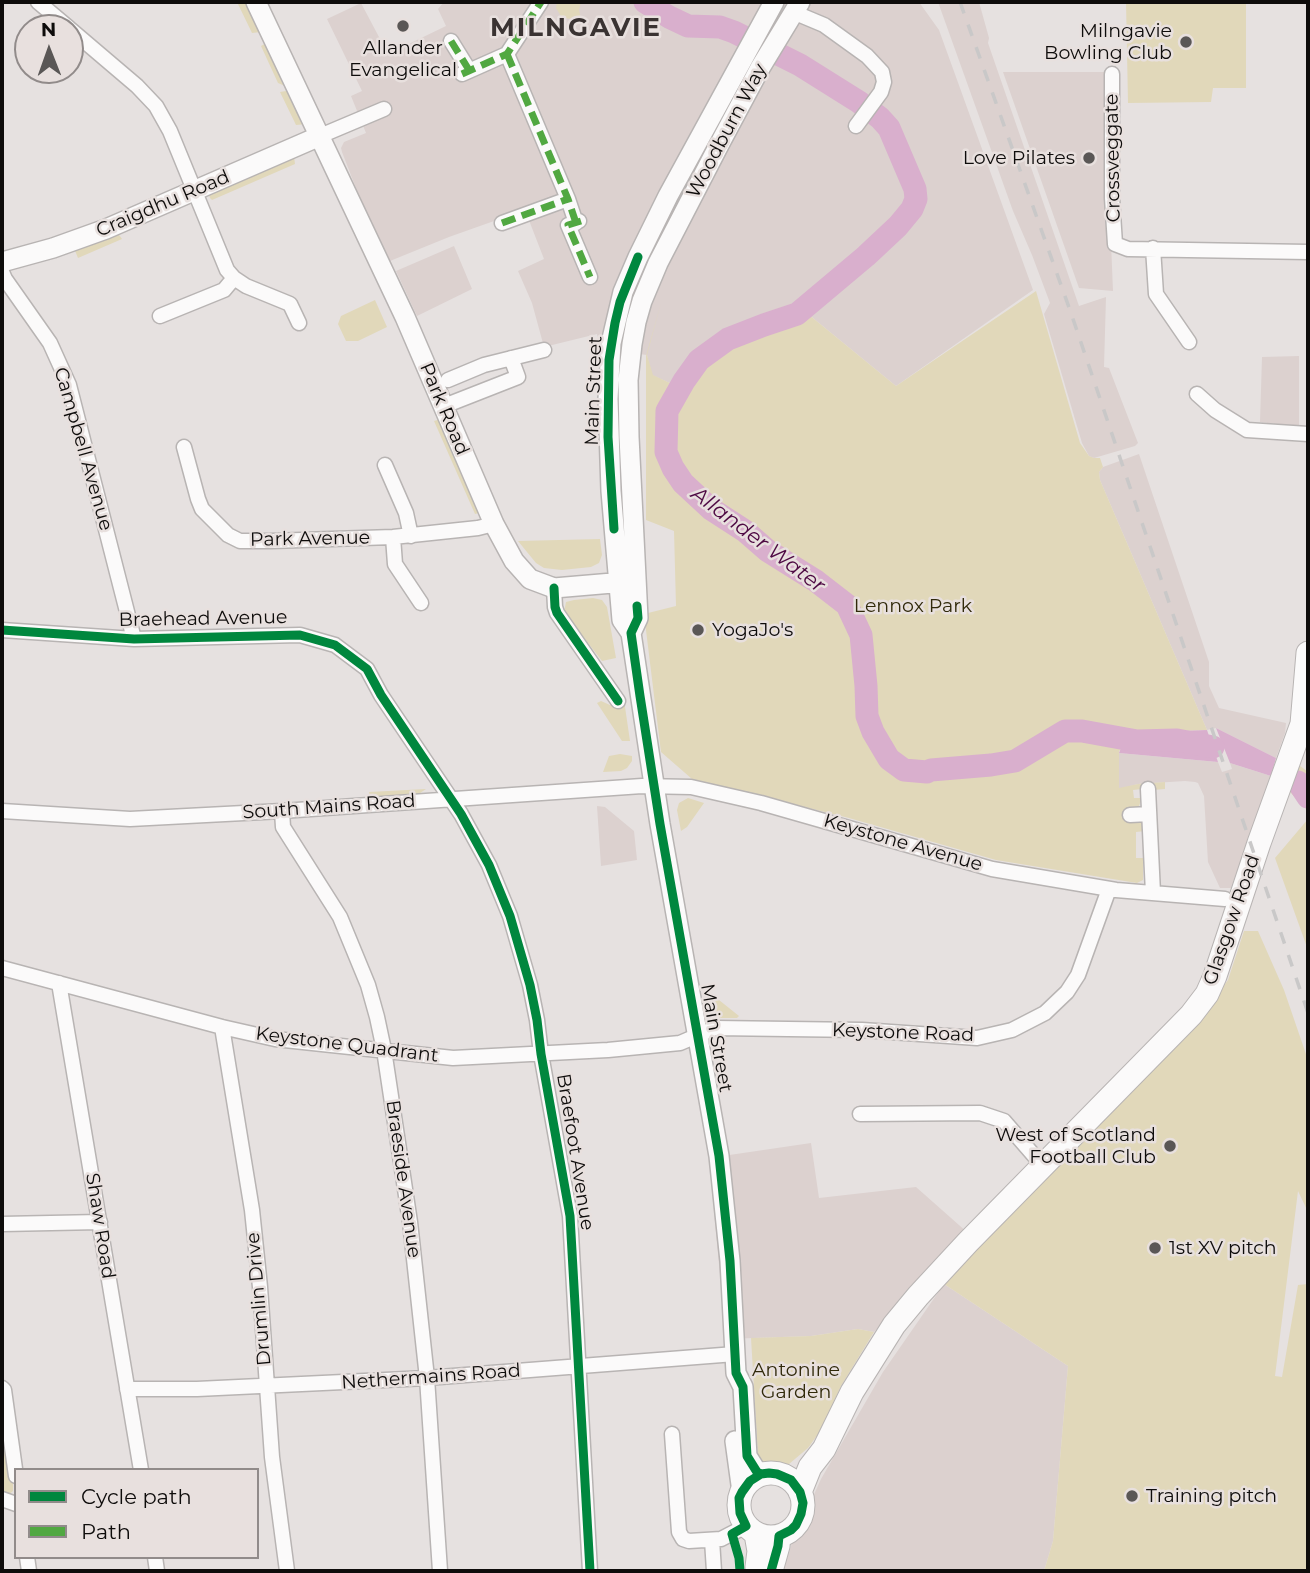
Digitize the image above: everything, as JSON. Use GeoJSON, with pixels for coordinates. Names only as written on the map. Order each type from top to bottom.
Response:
{"type":"FeatureCollection","features":[{"type":"Feature","properties":{"kind":"main road","name":"Park Road"},"geometry":{"type":"LineString","coordinates":[[256,2],[404,317],[494,524],[521,570],[530,579],[554,588]]}},
{"type":"Feature","properties":{"kind":"main road"},"geometry":{"type":"LineString","coordinates":[[774,2],[797,7]]}},
{"type":"Feature","properties":{"kind":"main road","name":"Woodburn Way"},"geometry":{"type":"LineString","coordinates":[[638,257],[774,2]]}},
{"type":"Feature","properties":{"kind":"main road","name":"Woodburn Way"},"geometry":{"type":"LineString","coordinates":[[658,262],[719,145],[797,7]]}},
{"type":"Feature","properties":{"kind":"main road","name":"Craigdhu Road"},"geometry":{"type":"LineString","coordinates":[[2,262],[85,237],[320,136]]}},
{"type":"Feature","properties":{"kind":"main road","name":"Main Street"},"geometry":{"type":"LineString","coordinates":[[627,582],[608,437],[609,360],[620,302],[638,257]]}},
{"type":"Feature","properties":{"kind":"main road","name":"Main Street"},"geometry":{"type":"LineString","coordinates":[[658,262],[636,323],[628,380],[627,582],[622,620],[631,633],[660,824],[719,1156],[730,1261],[735,1364],[731,1388],[736,1457],[742,1492]]}},
{"type":"Feature","properties":{"kind":"main road"},"geometry":{"type":"LineString","coordinates":[[554,588],[627,582]]}},
{"type":"Feature","properties":{"kind":"main road","name":"Glasgow Road"},"geometry":{"type":"LineString","coordinates":[[792,1484],[824,1449],[852,1392],[894,1325],[918,1296],[1191,1015],[1207,994],[1259,843],[1305,729],[1308,653]]}},
{"type":"Feature","properties":{"kind":"main road","name":"Main Street"},"geometry":{"type":"LineString","coordinates":[[735,1364],[743,1387],[747,1456],[761,1475]]}},
{"type":"Feature","properties":{"kind":"main road"},"geometry":{"type":"LineString","coordinates":[[761,1532],[791,1530],[799,1520],[803,1508],[792,1484],[777,1474],[761,1475],[750,1481],[739,1499],[740,1513],[761,1532],[778,1546],[771,1571]]}},
{"type":"Feature","properties":{"kind":"main road"},"geometry":{"type":"LineString","coordinates":[[758,1571],[761,1532]]}},
{"type":"Feature","properties":{"kind":"street"},"geometry":{"type":"LineString","coordinates":[[38,2],[53,14]]}},
{"type":"Feature","properties":{"kind":"street"},"geometry":{"type":"LineString","coordinates":[[451,41],[466,72],[507,54],[541,2]]}},
{"type":"Feature","properties":{"kind":"street"},"geometry":{"type":"LineString","coordinates":[[797,7],[867,55],[882,72],[884,82],[881,92],[856,126]]}},
{"type":"Feature","properties":{"kind":"street"},"geometry":{"type":"LineString","coordinates":[[84,40],[156,106],[170,131],[228,270],[234,278],[246,286],[290,304],[299,323]]}},
{"type":"Feature","properties":{"kind":"street"},"geometry":{"type":"LineString","coordinates":[[507,54],[578,222],[568,225],[590,277]]}},
{"type":"Feature","properties":{"kind":"street","name":"Crossveggate"},"geometry":{"type":"LineString","coordinates":[[1112,74],[1112,198],[1115,244],[1128,249],[1308,252]]}},
{"type":"Feature","properties":{"kind":"street"},"geometry":{"type":"LineString","coordinates":[[320,136],[384,109]]}},
{"type":"Feature","properties":{"kind":"street"},"geometry":{"type":"LineString","coordinates":[[502,223],[568,198]]}},
{"type":"Feature","properties":{"kind":"street"},"geometry":{"type":"LineString","coordinates":[[1153,248],[1156,294],[1189,342]]}},
{"type":"Feature","properties":{"kind":"street","name":"Campbell Avenue"},"geometry":{"type":"LineString","coordinates":[[2,272],[50,343],[69,385],[134,639]]}},
{"type":"Feature","properties":{"kind":"street"},"geometry":{"type":"LineString","coordinates":[[160,316],[224,290],[234,278]]}},
{"type":"Feature","properties":{"kind":"street"},"geometry":{"type":"LineString","coordinates":[[290,304],[303,295]]}},
{"type":"Feature","properties":{"kind":"street"},"geometry":{"type":"LineString","coordinates":[[448,380],[484,365],[544,350]]}},
{"type":"Feature","properties":{"kind":"street"},"geometry":{"type":"LineString","coordinates":[[444,406],[518,377],[511,358]]}},
{"type":"Feature","properties":{"kind":"street"},"geometry":{"type":"LineString","coordinates":[[1197,394],[1215,410],[1247,430],[1308,434]]}},
{"type":"Feature","properties":{"kind":"street","name":"Park Avenue"},"geometry":{"type":"LineString","coordinates":[[184,447],[199,504],[206,514],[234,539],[240,541],[411,536],[494,524]]}},
{"type":"Feature","properties":{"kind":"street"},"geometry":{"type":"LineString","coordinates":[[385,465],[406,513],[411,536]]}},
{"type":"Feature","properties":{"kind":"street"},"geometry":{"type":"LineString","coordinates":[[393,537],[395,564],[421,603]]}},
{"type":"Feature","properties":{"kind":"street"},"geometry":{"type":"LineString","coordinates":[[554,588],[557,613],[618,701]]}},
{"type":"Feature","properties":{"kind":"street","name":"Braehead Avenue"},"geometry":{"type":"LineString","coordinates":[[2,630],[134,639],[300,635],[335,645],[367,669],[381,695],[451,798]]}},
{"type":"Feature","properties":{"kind":"street","name":"South Mains Road"},"geometry":{"type":"LineString","coordinates":[[2,811],[130,819],[656,786]]}},
{"type":"Feature","properties":{"kind":"street","name":"Keystone Avenue"},"geometry":{"type":"LineString","coordinates":[[656,786],[691,787],[761,803],[992,869],[1109,889],[1225,899]]}},
{"type":"Feature","properties":{"kind":"street"},"geometry":{"type":"LineString","coordinates":[[1148,789],[1153,893]]}},
{"type":"Feature","properties":{"kind":"street","name":"Braefoot Avenue"},"geometry":{"type":"LineString","coordinates":[[451,798],[489,865],[510,916],[530,985],[570,1216],[590,1571]]}},
{"type":"Feature","properties":{"kind":"street","name":"Braeside Avenue"},"geometry":{"type":"LineString","coordinates":[[282,811],[283,827],[340,916],[368,985],[377,1017],[410,1222],[427,1378],[440,1571]]}},
{"type":"Feature","properties":{"kind":"street"},"geometry":{"type":"LineString","coordinates":[[1130,815],[1149,814]]}},
{"type":"Feature","properties":{"kind":"street","name":"Keystone Road"},"geometry":{"type":"LineString","coordinates":[[699,1035],[715,1028],[862,1030],[976,1038],[1012,1030],[1045,1013],[1067,992],[1078,975],[1109,889]]}},
{"type":"Feature","properties":{"kind":"street","name":"Keystone Quadrant"},"geometry":{"type":"LineString","coordinates":[[2,968],[275,1039],[453,1058],[680,1043],[699,1035]]}},
{"type":"Feature","properties":{"kind":"street","name":"Shaw Road"},"geometry":{"type":"LineString","coordinates":[[59,983],[141,1468]]}},
{"type":"Feature","properties":{"kind":"street","name":"Drumlin Drive"},"geometry":{"type":"LineString","coordinates":[[222,1027],[251,1210],[260,1287],[272,1457],[287,1571]]}},
{"type":"Feature","properties":{"kind":"street"},"geometry":{"type":"LineString","coordinates":[[860,1114],[980,1113],[1004,1121],[1043,1166]]}},
{"type":"Feature","properties":{"kind":"street"},"geometry":{"type":"LineString","coordinates":[[2,1224],[100,1222]]}},
{"type":"Feature","properties":{"kind":"street","name":"Nethermains Road"},"geometry":{"type":"LineString","coordinates":[[127,1389],[267,1386],[577,1367],[735,1364]]}},
{"type":"Feature","properties":{"kind":"street"},"geometry":{"type":"LineString","coordinates":[[2,1388],[15,1468]]}},
{"type":"Feature","properties":{"kind":"street"},"geometry":{"type":"LineString","coordinates":[[672,1434],[680,1532],[684,1539],[712,1540],[761,1532]]}},
{"type":"Feature","properties":{"kind":"street"},"geometry":{"type":"LineString","coordinates":[[712,1540],[714,1571]]}},
{"type":"Feature","properties":{"kind":"shaded area"},"geometry":{"type":"Polygon","coordinates":[[[444,2],[919,2],[939,30],[1033,290],[896,386],[808,314],[710,341],[674,385],[652,375],[647,355],[600,349],[597,334],[544,347],[532,303],[518,271],[544,259],[525,210],[385,263],[342,152],[344,142],[366,133],[351,96],[362,91],[327,19],[361,3],[388,54],[446,26],[438,9],[444,2]]]}},
{"type":"Feature","properties":{"kind":"shaded area"},"geometry":{"type":"Polygon","coordinates":[[[938,2],[979,2],[988,43],[1079,306],[1106,297],[1104,367],[1109,368],[1138,443],[1135,446],[1094,458],[1089,456],[1082,443],[1044,314],[1050,303],[1013,211],[938,2]]]}},
{"type":"Feature","properties":{"kind":"shaded area"},"geometry":{"type":"Polygon","coordinates":[[[1003,72],[1104,72],[1113,291],[1079,288],[1003,72]]]}},
{"type":"Feature","properties":{"kind":"shaded area"},"geometry":{"type":"Polygon","coordinates":[[[454,246],[472,289],[417,316],[396,271],[454,246]]]}},
{"type":"Feature","properties":{"kind":"shaded area"},"geometry":{"type":"Polygon","coordinates":[[[1299,356],[1299,427],[1260,422],[1262,357],[1299,356]]]}},
{"type":"Feature","properties":{"kind":"shaded area"},"geometry":{"type":"Polygon","coordinates":[[[1139,454],[1209,662],[1209,686],[1219,708],[1286,723],[1276,758],[1216,728],[1207,730],[1100,480],[1099,472],[1103,467],[1139,454]]]}},
{"type":"Feature","properties":{"kind":"shaded area"},"geometry":{"type":"Polygon","coordinates":[[[1216,728],[1276,758],[1271,776],[1230,763],[1216,728]]]}},
{"type":"Feature","properties":{"kind":"shaded area"},"geometry":{"type":"Polygon","coordinates":[[[1207,730],[1218,762],[1119,753],[1127,733],[1207,730]]]}},
{"type":"Feature","properties":{"kind":"shaded area"},"geometry":{"type":"Polygon","coordinates":[[[1119,753],[1218,762],[1222,772],[1232,769],[1230,763],[1271,776],[1231,888],[1220,888],[1208,862],[1204,796],[1198,783],[1185,781],[1138,784],[1119,789],[1119,753]]]}},
{"type":"Feature","properties":{"kind":"shaded area"},"geometry":{"type":"Polygon","coordinates":[[[597,806],[605,807],[634,831],[637,860],[601,866],[597,806]]]}},
{"type":"Feature","properties":{"kind":"shaded area"},"geometry":{"type":"Polygon","coordinates":[[[811,1143],[819,1198],[916,1187],[968,1233],[874,1332],[858,1329],[811,1336],[726,1339],[709,1158],[811,1143]]]}},
{"type":"Feature","properties":{"kind":"shaded area"},"geometry":{"type":"Polygon","coordinates":[[[944,1284],[1068,1366],[1053,1541],[1044,1571],[783,1571],[792,1543],[821,1479],[883,1372],[944,1284]]]}},
{"type":"Feature","properties":{"kind":"green space"},"geometry":{"type":"Polygon","coordinates":[[[237,2],[248,2],[261,32],[252,33],[237,2]]]}},
{"type":"Feature","properties":{"kind":"green space"},"geometry":{"type":"Polygon","coordinates":[[[557,2],[581,2],[579,10],[582,23],[575,25],[572,19],[562,18],[556,8],[557,2]]]}},
{"type":"Feature","properties":{"kind":"green space","name":"Milngavie Bowling Club"},"geometry":{"type":"Polygon","coordinates":[[[1126,2],[1246,2],[1246,88],[1213,88],[1211,102],[1128,103],[1126,2]]]}},
{"type":"Feature","properties":{"kind":"green space"},"geometry":{"type":"Polygon","coordinates":[[[268,42],[285,86],[278,83],[261,46],[268,42]]]}},
{"type":"Feature","properties":{"kind":"green space"},"geometry":{"type":"Polygon","coordinates":[[[292,90],[307,124],[296,125],[280,92],[292,90]]]}},
{"type":"Feature","properties":{"kind":"green space"},"geometry":{"type":"Polygon","coordinates":[[[294,156],[295,164],[212,200],[210,198],[208,193],[294,156]]]}},
{"type":"Feature","properties":{"kind":"green space"},"geometry":{"type":"Polygon","coordinates":[[[117,232],[122,239],[78,258],[74,248],[117,232]]]}},
{"type":"Feature","properties":{"kind":"green space","name":"Lennox Park"},"geometry":{"type":"Polygon","coordinates":[[[1036,291],[1080,443],[1089,456],[1100,458],[1103,467],[1099,472],[1100,480],[1207,730],[1127,733],[1119,752],[1119,788],[1165,782],[1165,789],[1153,790],[1152,785],[1133,790],[1134,798],[1142,798],[1135,809],[1135,820],[1141,821],[1145,831],[1136,832],[1136,858],[1143,858],[1143,880],[1137,883],[996,860],[849,818],[692,779],[661,752],[644,614],[676,606],[674,531],[646,520],[646,356],[661,303],[647,355],[653,375],[674,385],[710,341],[808,314],[896,386],[1036,291]]]}},
{"type":"Feature","properties":{"kind":"green space"},"geometry":{"type":"Polygon","coordinates":[[[375,300],[387,327],[358,341],[346,341],[338,324],[341,316],[375,300]]]}},
{"type":"Feature","properties":{"kind":"green space"},"geometry":{"type":"Polygon","coordinates":[[[441,419],[479,513],[475,514],[434,421],[441,419]]]}},
{"type":"Feature","properties":{"kind":"green space"},"geometry":{"type":"Polygon","coordinates":[[[600,539],[602,555],[599,563],[591,567],[562,570],[544,568],[536,563],[518,541],[600,539]]]}},
{"type":"Feature","properties":{"kind":"green space"},"geometry":{"type":"Polygon","coordinates":[[[593,598],[602,600],[607,607],[616,658],[602,661],[564,612],[566,602],[593,598]]]}},
{"type":"Feature","properties":{"kind":"green space"},"geometry":{"type":"Polygon","coordinates":[[[622,699],[630,741],[622,741],[597,703],[601,701],[610,705],[622,699]]]}},
{"type":"Feature","properties":{"kind":"green space"},"geometry":{"type":"Polygon","coordinates":[[[609,756],[632,756],[627,768],[603,772],[609,756]]]}},
{"type":"Feature","properties":{"kind":"green space"},"geometry":{"type":"Polygon","coordinates":[[[1299,765],[1308,772],[1308,811],[1290,792],[1299,765]]]}},
{"type":"Feature","properties":{"kind":"green space"},"geometry":{"type":"Polygon","coordinates":[[[426,789],[417,795],[370,799],[369,792],[426,789]]]}},
{"type":"Feature","properties":{"kind":"green space"},"geometry":{"type":"Polygon","coordinates":[[[688,798],[704,803],[681,831],[677,810],[679,803],[688,798]]]}},
{"type":"Feature","properties":{"kind":"green space"},"geometry":{"type":"Polygon","coordinates":[[[1308,819],[1308,950],[1275,858],[1308,819]]]}},
{"type":"Feature","properties":{"kind":"green space","name":"West of Scotland Football Club"},"geometry":{"type":"Polygon","coordinates":[[[1244,931],[1258,931],[1284,990],[1308,1060],[1308,1212],[1298,1191],[1275,1376],[1282,1377],[1298,1285],[1308,1284],[1308,1571],[1044,1571],[1053,1541],[1068,1366],[944,1284],[1206,1009],[1228,980],[1244,931]]]}},
{"type":"Feature","properties":{"kind":"green space"},"geometry":{"type":"Polygon","coordinates":[[[709,992],[739,1016],[718,1018],[711,1011],[709,992]]]}},
{"type":"Feature","properties":{"kind":"green space","name":"Antonine Garden"},"geometry":{"type":"Polygon","coordinates":[[[858,1329],[874,1332],[841,1386],[821,1430],[808,1448],[789,1464],[776,1466],[763,1462],[758,1455],[751,1338],[811,1336],[858,1329]]]}},
{"type":"Feature","properties":{"kind":"green space"},"geometry":{"type":"Polygon","coordinates":[[[2,1404],[13,1485],[13,1491],[7,1496],[2,1494],[2,1404]]]}},
{"type":"Feature","properties":{"kind":"waterway","name":"Allander Water"},"geometry":{"type":"LineString","coordinates":[[645,2],[688,26],[720,27],[734,32],[800,65],[859,102],[889,128],[915,189],[916,199],[912,209],[866,256],[797,314],[728,339],[699,360],[667,411],[666,452],[683,483],[711,509],[847,605],[861,635],[867,716],[889,759],[904,770],[927,772],[991,765],[1015,761],[1065,731],[1082,731],[1137,741],[1177,740],[1213,747]]}},
{"type":"Feature","properties":{"kind":"waterway","name":"Allander Water"},"geometry":{"type":"LineString","coordinates":[[1298,782],[1308,797]]}},
{"type":"Feature","properties":{"kind":"railway"},"geometry":{"type":"LineString","coordinates":[[960,2],[1071,313],[1308,1013]]}},
{"type":"Feature","properties":{"kind":"marked path"},"geometry":{"type":"LineString","coordinates":[[462,74],[507,54],[541,2]]}},
{"type":"Feature","properties":{"kind":"marked path"},"geometry":{"type":"LineString","coordinates":[[451,41],[469,70]]}},
{"type":"Feature","properties":{"kind":"marked path"},"geometry":{"type":"LineString","coordinates":[[507,54],[576,223]]}},
{"type":"Feature","properties":{"kind":"marked path"},"geometry":{"type":"LineString","coordinates":[[502,223],[568,199]]}},
{"type":"Feature","properties":{"kind":"marked path"},"geometry":{"type":"LineString","coordinates":[[581,221],[568,225],[590,277]]}},
{"type":"Feature","properties":{"kind":"cycle path"},"geometry":{"type":"LineString","coordinates":[[614,529],[608,437],[609,360],[620,302],[638,257]]}},
{"type":"Feature","properties":{"kind":"cycle path"},"geometry":{"type":"LineString","coordinates":[[554,588],[557,613],[618,701]]}},
{"type":"Feature","properties":{"kind":"cycle path"},"geometry":{"type":"LineString","coordinates":[[637,606],[638,618],[631,633],[640,696],[719,1156],[730,1261],[736,1373],[743,1387],[747,1456],[761,1474]]}},
{"type":"Feature","properties":{"kind":"cycle path"},"geometry":{"type":"LineString","coordinates":[[2,630],[134,639],[300,635],[335,645],[367,669],[381,695],[461,814],[489,865],[510,916],[537,1020],[570,1216],[590,1571]]}},
{"type":"Feature","properties":{"kind":"cycle path"},"geometry":{"type":"LineString","coordinates":[[740,1571],[732,1534],[746,1526],[740,1513],[739,1498],[750,1481],[761,1474],[769,1473],[791,1480],[800,1492],[803,1503],[796,1525],[779,1536],[771,1571]]}},
{"type":"Feature","properties":{"kind":"place","name":"Allander Evangelical"},"geometry":{"type":"Point","coordinates":[403,26]}},
{"type":"Feature","properties":{"kind":"place","name":"Milngavie Bowling Club"},"geometry":{"type":"Point","coordinates":[1186,42]}},
{"type":"Feature","properties":{"kind":"place","name":"Love Pilates"},"geometry":{"type":"Point","coordinates":[1089,158]}},
{"type":"Feature","properties":{"kind":"place","name":"YogaJo's"},"geometry":{"type":"Point","coordinates":[698,630]}},
{"type":"Feature","properties":{"kind":"place","name":"West of Scotland Football Club"},"geometry":{"type":"Point","coordinates":[1170,1146]}},
{"type":"Feature","properties":{"kind":"place","name":"1st XV pitch"},"geometry":{"type":"Point","coordinates":[1155,1248]}},
{"type":"Feature","properties":{"kind":"place","name":"Training pitch"},"geometry":{"type":"Point","coordinates":[1132,1496]}},
{"type":"Feature","properties":{"kind":"district","name":"MILNGAVIE"},"geometry":{"type":"Point","coordinates":[576,28]}}]}
